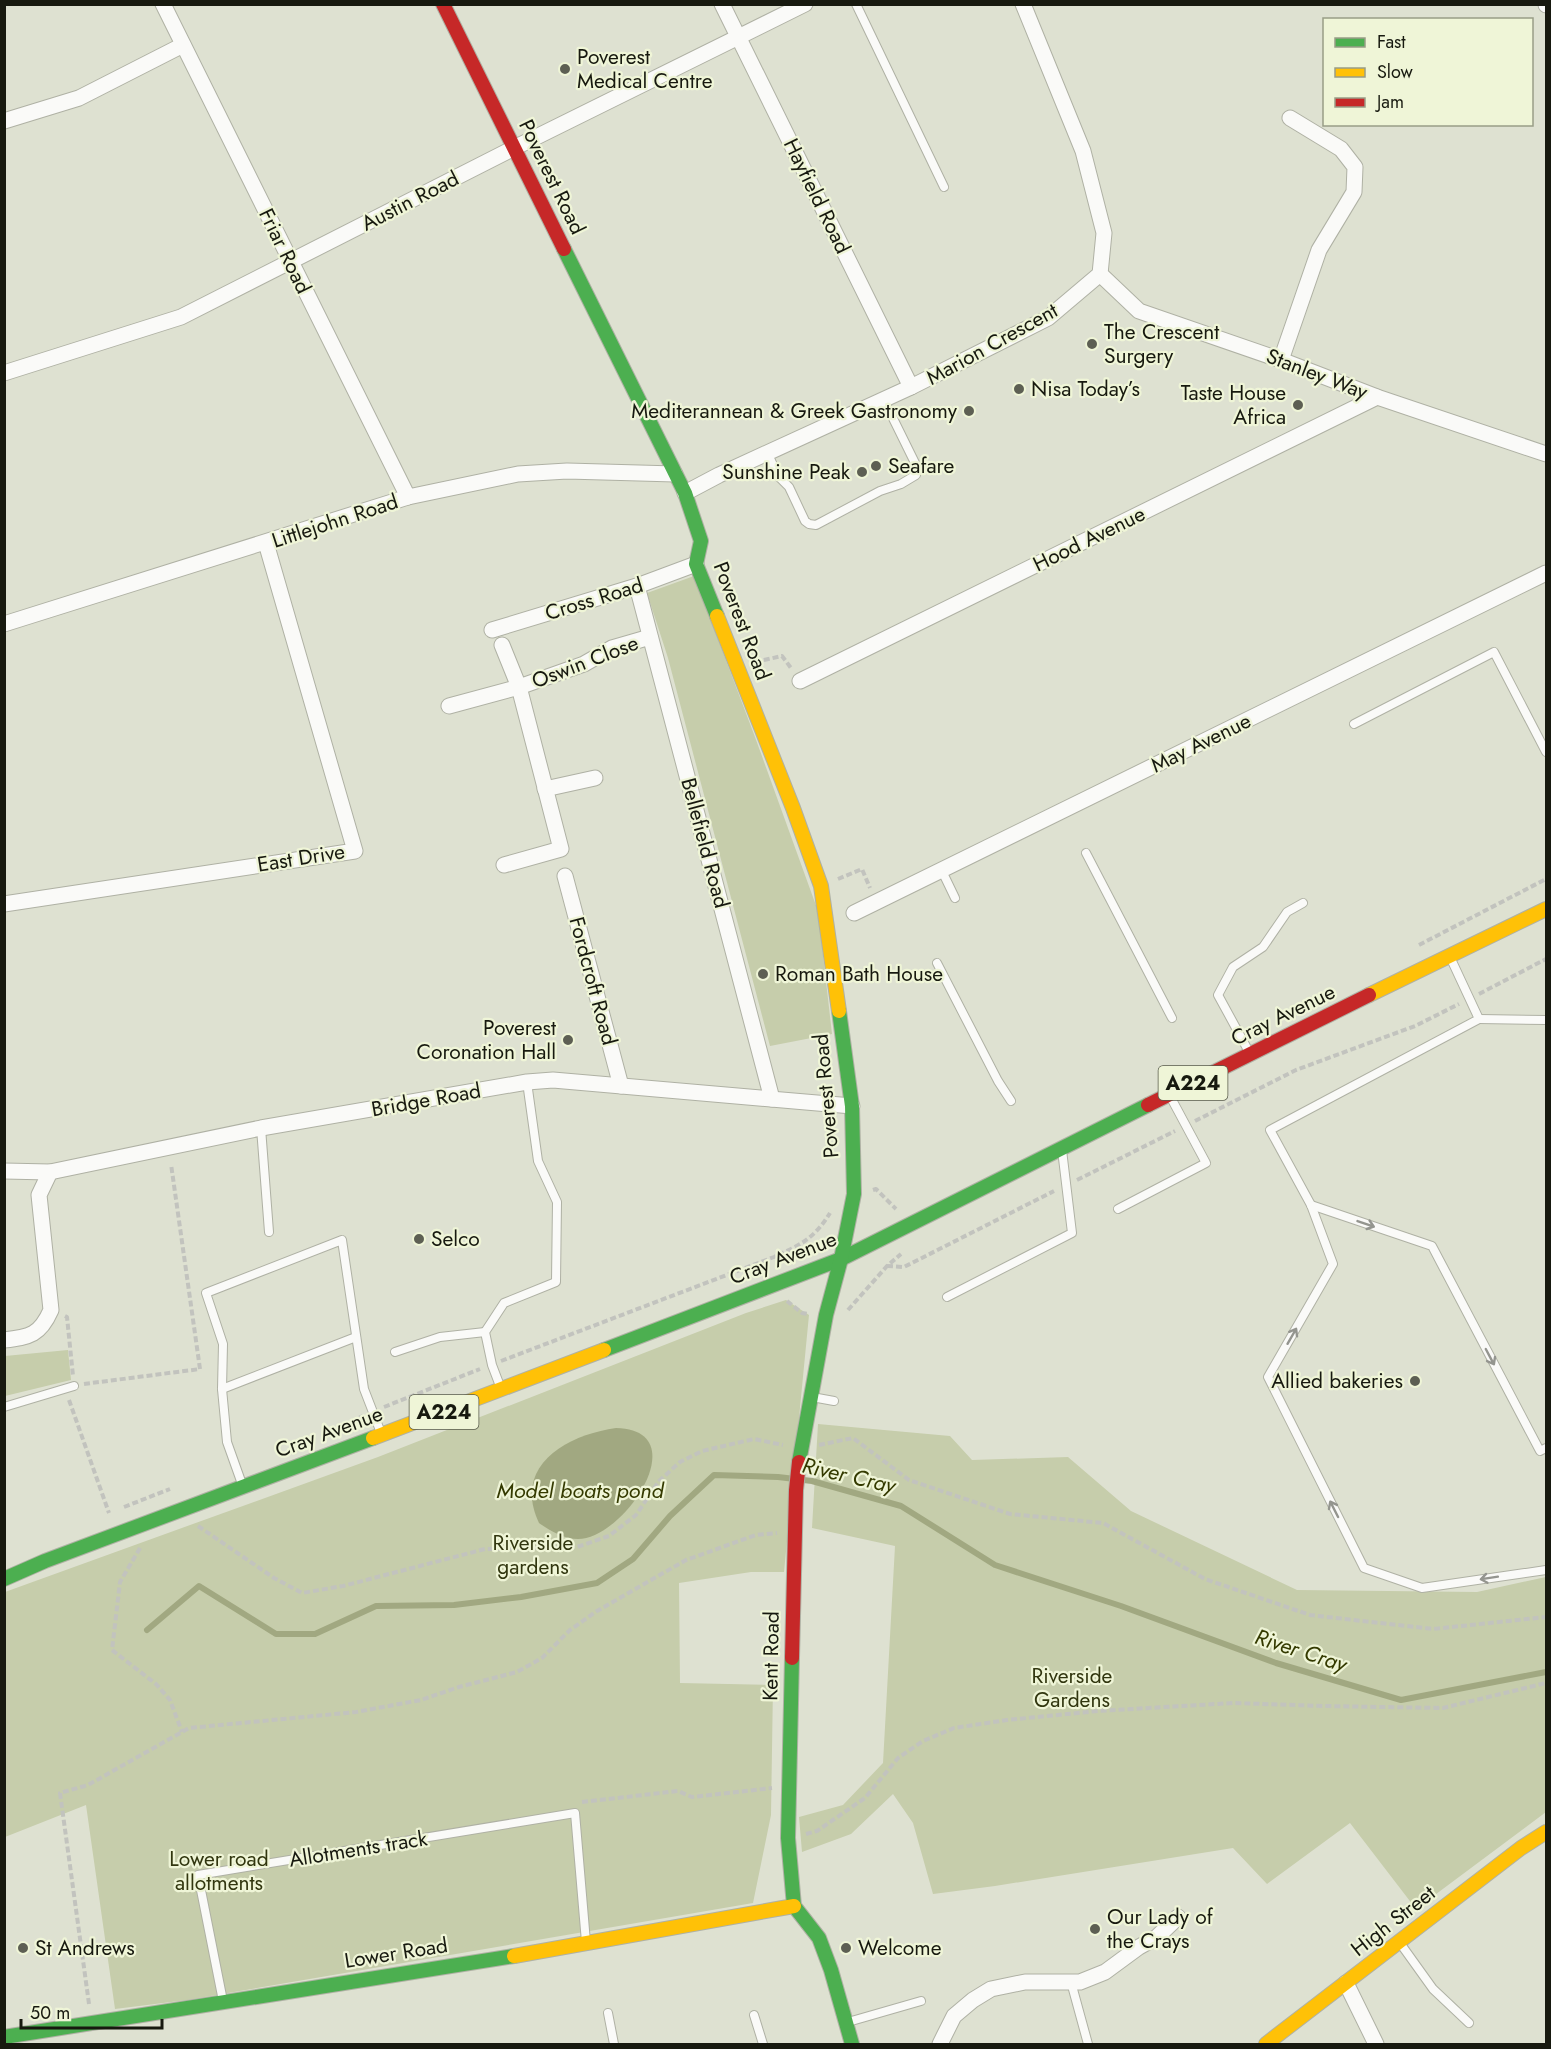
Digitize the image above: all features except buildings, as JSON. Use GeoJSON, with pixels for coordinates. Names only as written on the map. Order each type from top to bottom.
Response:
{"type":"FeatureCollection","features":[{"type":"Feature","properties":{"kind":"street","name":"Friar Road"},"geometry":{"type":"LineString","coordinates":[[163,4],[408,497]]}},
{"type":"Feature","properties":{"kind":"street","name":"Poverest Road"},"geometry":{"type":"LineString","coordinates":[[443,4],[685,493],[701,541],[696,564],[793,808],[821,886],[852,1106],[854,1194],[841,1259]]}},
{"type":"Feature","properties":{"kind":"street","name":"Hayfield Road"},"geometry":{"type":"LineString","coordinates":[[722,4],[911,387]]}},
{"type":"Feature","properties":{"kind":"street","name":"Austin Road"},"geometry":{"type":"LineString","coordinates":[[4,373],[181,317],[805,4]]}},
{"type":"Feature","properties":{"kind":"street"},"geometry":{"type":"LineString","coordinates":[[1023,4],[1083,151],[1104,233],[1100,274]]}},
{"type":"Feature","properties":{"kind":"street"},"geometry":{"type":"LineString","coordinates":[[4,121],[80,98],[183,45]]}},
{"type":"Feature","properties":{"kind":"street"},"geometry":{"type":"LineString","coordinates":[[1281,360],[1319,250],[1354,192],[1355,176],[1355,167],[1341,149],[1290,118]]}},
{"type":"Feature","properties":{"kind":"street","name":"Stanley Way"},"geometry":{"type":"LineString","coordinates":[[1100,274],[1139,311],[1281,360],[1377,397],[1546,454]]}},
{"type":"Feature","properties":{"kind":"street","name":"Marion Crescent"},"geometry":{"type":"LineString","coordinates":[[685,493],[767,452],[911,387],[1048,318],[1100,274]]}},
{"type":"Feature","properties":{"kind":"street","name":"Hood Avenue"},"geometry":{"type":"LineString","coordinates":[[800,681],[1377,397]]}},
{"type":"Feature","properties":{"kind":"street","name":"Littlejohn Road"},"geometry":{"type":"LineString","coordinates":[[4,624],[408,497],[518,474],[567,471],[675,474]]}},
{"type":"Feature","properties":{"kind":"street","name":"East Drive"},"geometry":{"type":"LineString","coordinates":[[4,904],[355,851],[266,543]]}},
{"type":"Feature","properties":{"kind":"street","name":"Cross Road"},"geometry":{"type":"LineString","coordinates":[[492,630],[637,586],[696,564]]}},
{"type":"Feature","properties":{"kind":"street","name":"May Avenue"},"geometry":{"type":"LineString","coordinates":[[854,913],[1546,573]]}},
{"type":"Feature","properties":{"kind":"street","name":"Bellefield Road"},"geometry":{"type":"LineString","coordinates":[[637,586],[772,1099]]}},
{"type":"Feature","properties":{"kind":"street","name":"Oswin Close"},"geometry":{"type":"LineString","coordinates":[[449,706],[519,687],[584,664],[612,648],[650,637]]}},
{"type":"Feature","properties":{"kind":"street","name":"Oswin Close"},"geometry":{"type":"LineString","coordinates":[[502,645],[519,687],[561,849],[504,864]]}},
{"type":"Feature","properties":{"kind":"street"},"geometry":{"type":"LineString","coordinates":[[545,789],[595,778]]}},
{"type":"Feature","properties":{"kind":"street","name":"Fordcroft Road"},"geometry":{"type":"LineString","coordinates":[[565,876],[621,1086]]}},
{"type":"Feature","properties":{"kind":"street","name":"Cray Avenue"},"geometry":{"type":"LineString","coordinates":[[4,1579],[242,1485],[501,1390],[841,1259],[1250,1053],[1546,909]]}},
{"type":"Feature","properties":{"kind":"street","name":"Bridge Road"},"geometry":{"type":"LineString","coordinates":[[4,1170],[50,1172],[261,1128],[527,1082],[553,1080],[852,1106]]}},
{"type":"Feature","properties":{"kind":"street"},"geometry":{"type":"LineString","coordinates":[[4,1340],[27,1337],[44,1327],[51,1310],[39,1195],[50,1172]]}},
{"type":"Feature","properties":{"kind":"street","name":"Kent Road"},"geometry":{"type":"LineString","coordinates":[[794,1906],[788,1838],[796,1490],[810,1396],[826,1315],[841,1259]]}},
{"type":"Feature","properties":{"kind":"street","name":"High Street"},"geometry":{"type":"LineString","coordinates":[[1266,2044],[1521,1848],[1546,1832]]}},
{"type":"Feature","properties":{"kind":"street"},"geometry":{"type":"LineString","coordinates":[[794,1906],[819,1938],[831,1970],[846,2023],[849,2044]]}},
{"type":"Feature","properties":{"kind":"street","name":"Lower Road"},"geometry":{"type":"LineString","coordinates":[[4,2037],[586,1944],[794,1906]]}},
{"type":"Feature","properties":{"kind":"street"},"geometry":{"type":"LineString","coordinates":[[940,2044],[954,2016],[991,1989],[1025,1982],[1080,1982],[1105,1972],[1157,1937],[1178,1917]]}},
{"type":"Feature","properties":{"kind":"street"},"geometry":{"type":"LineString","coordinates":[[1346,1983],[1376,2044]]}},
{"type":"Feature","properties":{"kind":"lane"},"geometry":{"type":"LineString","coordinates":[[855,4],[944,187]]}},
{"type":"Feature","properties":{"kind":"lane"},"geometry":{"type":"LineString","coordinates":[[767,452],[778,476],[789,487],[805,521],[816,525],[880,491],[901,484],[917,472],[916,465],[884,400]]}},
{"type":"Feature","properties":{"kind":"lane"},"geometry":{"type":"LineString","coordinates":[[1354,724],[1494,652],[1546,752]]}},
{"type":"Feature","properties":{"kind":"lane"},"geometry":{"type":"LineString","coordinates":[[1086,853],[1172,1018]]}},
{"type":"Feature","properties":{"kind":"lane"},"geometry":{"type":"LineString","coordinates":[[942,871],[955,898]]}},
{"type":"Feature","properties":{"kind":"lane"},"geometry":{"type":"LineString","coordinates":[[1250,1053],[1218,995],[1233,967],[1263,947],[1287,912],[1303,903]]}},
{"type":"Feature","properties":{"kind":"lane"},"geometry":{"type":"LineString","coordinates":[[1450,957],[1479,1019]]}},
{"type":"Feature","properties":{"kind":"lane"},"geometry":{"type":"LineString","coordinates":[[937,963],[998,1081],[1011,1101]]}},
{"type":"Feature","properties":{"kind":"lane"},"geometry":{"type":"LineString","coordinates":[[1546,1020],[1479,1019],[1270,1130],[1311,1205],[1333,1264],[1268,1377],[1364,1568],[1422,1588],[1546,1570]]}},
{"type":"Feature","properties":{"kind":"lane"},"geometry":{"type":"LineString","coordinates":[[501,1390],[492,1365],[485,1332],[504,1303],[556,1282],[557,1202],[538,1161],[527,1082]]}},
{"type":"Feature","properties":{"kind":"lane"},"geometry":{"type":"LineString","coordinates":[[1118,1209],[1206,1163],[1169,1095]]}},
{"type":"Feature","properties":{"kind":"lane"},"geometry":{"type":"LineString","coordinates":[[261,1128],[269,1233]]}},
{"type":"Feature","properties":{"kind":"lane"},"geometry":{"type":"LineString","coordinates":[[947,1297],[1072,1233],[1062,1149]]}},
{"type":"Feature","properties":{"kind":"lane"},"geometry":{"type":"LineString","coordinates":[[1311,1205],[1432,1246],[1540,1451],[1546,1448]]}},
{"type":"Feature","properties":{"kind":"lane"},"geometry":{"type":"LineString","coordinates":[[242,1485],[227,1442],[222,1389],[223,1344],[206,1293],[342,1240],[364,1389],[381,1435]]}},
{"type":"Feature","properties":{"kind":"lane"},"geometry":{"type":"LineString","coordinates":[[395,1352],[440,1337],[485,1332]]}},
{"type":"Feature","properties":{"kind":"lane"},"geometry":{"type":"LineString","coordinates":[[222,1389],[356,1337]]}},
{"type":"Feature","properties":{"kind":"lane"},"geometry":{"type":"LineString","coordinates":[[4,1407],[74,1386]]}},
{"type":"Feature","properties":{"kind":"lane"},"geometry":{"type":"LineString","coordinates":[[810,1396],[834,1401]]}},
{"type":"Feature","properties":{"kind":"lane"},"geometry":{"type":"LineString","coordinates":[[575,1813],[586,1944]]}},
{"type":"Feature","properties":{"kind":"lane","name":"Allotments track"},"geometry":{"type":"LineString","coordinates":[[223,2002],[198,1875],[575,1813]]}},
{"type":"Feature","properties":{"kind":"lane"},"geometry":{"type":"LineString","coordinates":[[1399,1942],[1433,1989],[1468,2023]]}},
{"type":"Feature","properties":{"kind":"lane"},"geometry":{"type":"LineString","coordinates":[[1071,1981],[1088,2044]]}},
{"type":"Feature","properties":{"kind":"lane"},"geometry":{"type":"LineString","coordinates":[[846,2023],[921,2001]]}},
{"type":"Feature","properties":{"kind":"lane"},"geometry":{"type":"LineString","coordinates":[[608,2013],[614,2044]]}},
{"type":"Feature","properties":{"kind":"lane"},"geometry":{"type":"LineString","coordinates":[[754,2015],[763,2044]]}},
{"type":"Feature","properties":{"kind":"path"},"geometry":{"type":"LineString","coordinates":[[762,659],[783,656],[800,681]]}},
{"type":"Feature","properties":{"kind":"path"},"geometry":{"type":"LineString","coordinates":[[821,886],[862,869],[876,903]]}},
{"type":"Feature","properties":{"kind":"path"},"geometry":{"type":"LineString","coordinates":[[887,1266],[904,1267],[1296,1071],[1416,1026],[1546,959]]}},
{"type":"Feature","properties":{"kind":"path"},"geometry":{"type":"LineString","coordinates":[[51,1310],[68,1317],[74,1386],[201,1369],[169,1148]]}},
{"type":"Feature","properties":{"kind":"path"},"geometry":{"type":"LineString","coordinates":[[876,1190],[895,1207]]}},
{"type":"Feature","properties":{"kind":"path"},"geometry":{"type":"LineString","coordinates":[[339,1426],[774,1257],[806,1242],[824,1223],[834,1206]]}},
{"type":"Feature","properties":{"kind":"path"},"geometry":{"type":"LineString","coordinates":[[842,1316],[887,1266],[907,1249]]}},
{"type":"Feature","properties":{"kind":"path"},"geometry":{"type":"LineString","coordinates":[[786,1300],[802,1313],[809,1315]]}},
{"type":"Feature","properties":{"kind":"path"},"geometry":{"type":"LineString","coordinates":[[65,1387],[109,1513]]}},
{"type":"Feature","properties":{"kind":"path"},"geometry":{"type":"LineString","coordinates":[[192,1523],[242,1554],[274,1578],[302,1593],[343,1587],[484,1549],[577,1547],[609,1536],[636,1515],[659,1481],[680,1462],[702,1451],[754,1439],[801,1449],[853,1438],[909,1480],[1010,1514],[1103,1523],[1205,1579],[1310,1615],[1433,1629],[1546,1617]]}},
{"type":"Feature","properties":{"kind":"path"},"geometry":{"type":"LineString","coordinates":[[99,1517],[175,1488]]}},
{"type":"Feature","properties":{"kind":"path"},"geometry":{"type":"LineString","coordinates":[[92,2023],[60,1793],[88,1785],[189,1728],[356,1712],[421,1700],[459,1687],[517,1672],[542,1658],[570,1630],[597,1611],[686,1560],[756,1535],[795,1531]]}},
{"type":"Feature","properties":{"kind":"path"},"geometry":{"type":"LineString","coordinates":[[144,1540],[120,1582],[112,1650],[156,1684],[170,1700],[182,1732]]}},
{"type":"Feature","properties":{"kind":"path"},"geometry":{"type":"LineString","coordinates":[[788,1838],[818,1831],[840,1817],[866,1798],[898,1758],[923,1741],[954,1728],[1098,1711],[1233,1703],[1324,1707],[1443,1708],[1546,1683]]}},
{"type":"Feature","properties":{"kind":"path"},"geometry":{"type":"LineString","coordinates":[[575,1813],[582,1802],[678,1791],[692,1797],[789,1787]]}},
{"type":"Feature","properties":{"kind":"green space"},"geometry":{"type":"Polygon","coordinates":[[[694,576],[818,911],[832,1034],[770,1046],[668,658],[647,593],[694,576]]]}},
{"type":"Feature","properties":{"kind":"green space"},"geometry":{"type":"Polygon","coordinates":[[[786,1300],[809,1315],[784,1572],[751,1572],[679,1583],[680,1683],[773,1685],[771,1815],[753,1903],[187,2000],[115,2009],[86,1805],[5,1837],[5,1592],[378,1457],[746,1313],[786,1300]]]}},
{"type":"Feature","properties":{"kind":"green space"},"geometry":{"type":"Polygon","coordinates":[[[68,1350],[71,1380],[5,1396],[5,1356],[68,1350]]]}},
{"type":"Feature","properties":{"kind":"green space","name":"Riverside Gardens"},"geometry":{"type":"Polygon","coordinates":[[[818,1424],[950,1436],[972,1460],[1068,1457],[1131,1511],[1297,1590],[1477,1592],[1546,1577],[1546,1812],[1416,1909],[1350,1823],[1267,1884],[1233,1848],[933,1894],[913,1823],[893,1794],[851,1834],[802,1852],[799,1817],[843,1805],[883,1763],[895,1546],[812,1528],[818,1424]]]}},
{"type":"Feature","properties":{"kind":"water","name":"Model boats pond"},"geometry":{"type":"Polygon","coordinates":[[[616,1428],[640,1433],[651,1446],[652,1464],[645,1484],[632,1504],[615,1522],[596,1534],[578,1539],[557,1534],[539,1523],[533,1503],[533,1485],[538,1470],[563,1446],[579,1438],[616,1428]]]}},
{"type":"Feature","properties":{"kind":"waterway","name":"River Cray"},"geometry":{"type":"LineString","coordinates":[[147,1630],[199,1586],[276,1634],[315,1634],[376,1606],[454,1605],[521,1597],[597,1583],[633,1559],[670,1516],[714,1475],[778,1477],[812,1481],[901,1506],[995,1565],[1121,1606],[1276,1663],[1401,1700],[1546,1672]]}},
{"type":"Feature","properties":{"kind":"traffic: fast"},"geometry":{"type":"LineString","coordinates":[[564,249],[685,493],[701,541],[696,564],[717,616]]}},
{"type":"Feature","properties":{"kind":"traffic: fast"},"geometry":{"type":"LineString","coordinates":[[799,1462],[826,1315],[841,1259],[854,1194],[852,1106],[839,1011]]}},
{"type":"Feature","properties":{"kind":"traffic: fast"},"geometry":{"type":"LineString","coordinates":[[604,1350],[841,1259],[1148,1105]]}},
{"type":"Feature","properties":{"kind":"traffic: fast"},"geometry":{"type":"LineString","coordinates":[[4,1579],[45,1561],[373,1438]]}},
{"type":"Feature","properties":{"kind":"traffic: fast"},"geometry":{"type":"LineString","coordinates":[[792,1658],[788,1838],[794,1906],[819,1938],[831,1970],[852,2044]]}},
{"type":"Feature","properties":{"kind":"traffic: fast"},"geometry":{"type":"LineString","coordinates":[[4,2037],[514,1956]]}},
{"type":"Feature","properties":{"kind":"traffic: slow"},"geometry":{"type":"LineString","coordinates":[[717,616],[793,808],[821,886],[839,1011]]}},
{"type":"Feature","properties":{"kind":"traffic: slow"},"geometry":{"type":"LineString","coordinates":[[1369,995],[1546,909]]}},
{"type":"Feature","properties":{"kind":"traffic: slow"},"geometry":{"type":"LineString","coordinates":[[373,1438],[604,1350]]}},
{"type":"Feature","properties":{"kind":"traffic: slow"},"geometry":{"type":"LineString","coordinates":[[1266,2044],[1521,1848],[1546,1832]]}},
{"type":"Feature","properties":{"kind":"traffic: slow"},"geometry":{"type":"LineString","coordinates":[[514,1956],[794,1906]]}},
{"type":"Feature","properties":{"kind":"traffic: jam"},"geometry":{"type":"LineString","coordinates":[[443,4],[564,249]]}},
{"type":"Feature","properties":{"kind":"traffic: jam"},"geometry":{"type":"LineString","coordinates":[[1148,1105],[1369,995]]}},
{"type":"Feature","properties":{"kind":"traffic: jam"},"geometry":{"type":"LineString","coordinates":[[792,1658],[796,1490],[799,1462]]}},
{"type":"Feature","properties":{"kind":"place","name":"Poverest Medical Centre"},"geometry":{"type":"Point","coordinates":[565,69]}},
{"type":"Feature","properties":{"kind":"place","name":"The Crescent Surgery"},"geometry":{"type":"Point","coordinates":[1092,344]}},
{"type":"Feature","properties":{"kind":"place","name":"Nisa Today’s"},"geometry":{"type":"Point","coordinates":[1019,389]}},
{"type":"Feature","properties":{"kind":"place","name":"Taste House Africa"},"geometry":{"type":"Point","coordinates":[1298,405]}},
{"type":"Feature","properties":{"kind":"place","name":"Mediterannean & Greek Gastronomy"},"geometry":{"type":"Point","coordinates":[969,411]}},
{"type":"Feature","properties":{"kind":"place","name":"Seafare"},"geometry":{"type":"Point","coordinates":[876,466]}},
{"type":"Feature","properties":{"kind":"place","name":"Sunshine Peak"},"geometry":{"type":"Point","coordinates":[862,472]}},
{"type":"Feature","properties":{"kind":"place","name":"Roman Bath House"},"geometry":{"type":"Point","coordinates":[763,974]}},
{"type":"Feature","properties":{"kind":"place","name":"Poverest Coronation Hall"},"geometry":{"type":"Point","coordinates":[568,1040]}},
{"type":"Feature","properties":{"kind":"place","name":"Selco"},"geometry":{"type":"Point","coordinates":[419,1239]}},
{"type":"Feature","properties":{"kind":"place","name":"Allied bakeries"},"geometry":{"type":"Point","coordinates":[1415,1381]}},
{"type":"Feature","properties":{"kind":"place","name":"Our Lady of the Crays"},"geometry":{"type":"Point","coordinates":[1095,1929]}},
{"type":"Feature","properties":{"kind":"place","name":"St Andrews"},"geometry":{"type":"Point","coordinates":[23,1948]}},
{"type":"Feature","properties":{"kind":"place","name":"Welcome"},"geometry":{"type":"Point","coordinates":[846,1948]}},
{"type":"Feature","properties":{"kind":"park label","name":"Riverside gardens"},"geometry":{"type":"Point","coordinates":[533,1555]}},
{"type":"Feature","properties":{"kind":"park label","name":"Lower road allotments"},"geometry":{"type":"Point","coordinates":[219,1871]}}]}
